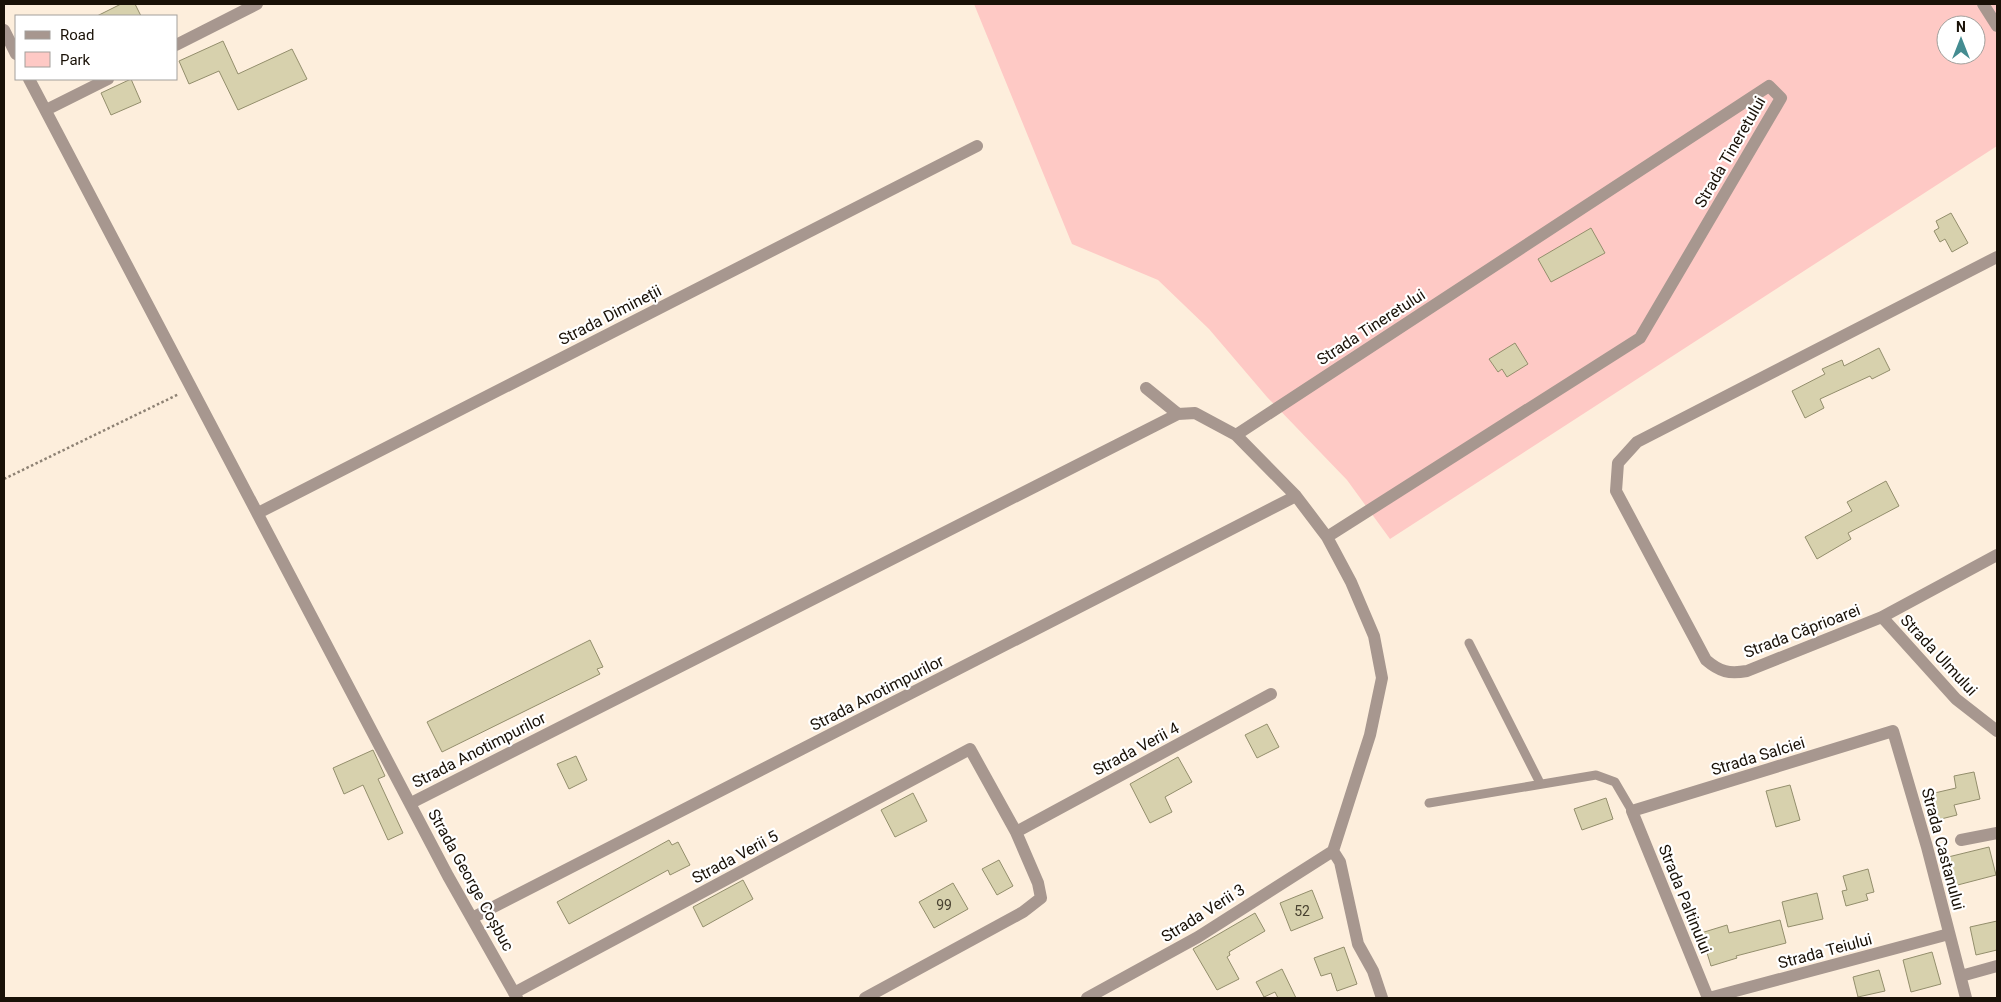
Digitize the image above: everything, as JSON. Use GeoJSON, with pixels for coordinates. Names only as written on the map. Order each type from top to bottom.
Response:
{"type":"FeatureCollection","features":[{"type":"Feature","properties":{"kind":"street"},"geometry":{"type":"LineString","coordinates":[[178,43],[257,4]]}},
{"type":"Feature","properties":{"kind":"street"},"geometry":{"type":"LineString","coordinates":[[1983,4],[1997,26]]}},
{"type":"Feature","properties":{"kind":"street"},"geometry":{"type":"LineString","coordinates":[[4,30],[15,52]]}},
{"type":"Feature","properties":{"kind":"street","name":"Strada George Coșbuc"},"geometry":{"type":"LineString","coordinates":[[30,80],[472,918],[516,996]]}},
{"type":"Feature","properties":{"kind":"street"},"geometry":{"type":"LineString","coordinates":[[46,110],[106,80]]}},
{"type":"Feature","properties":{"kind":"street","name":"Strada Tineretului"},"geometry":{"type":"LineString","coordinates":[[1236,435],[1769,86],[1781,98],[1640,338],[1327,537]]}},
{"type":"Feature","properties":{"kind":"street","name":"Strada Dimineții"},"geometry":{"type":"LineString","coordinates":[[258,513],[977,146]]}},
{"type":"Feature","properties":{"kind":"street","name":"Strada Căprioarei"},"geometry":{"type":"LineString","coordinates":[[1997,257],[1637,442],[1618,464],[1616,491],[1706,660],[1717,670],[1731,673],[1747,671],[1882,617],[1997,555]]}},
{"type":"Feature","properties":{"kind":"street"},"geometry":{"type":"LineString","coordinates":[[1146,388],[1178,414],[1195,413],[1236,435],[1296,496],[1327,537],[1351,582],[1374,636],[1382,678],[1370,735],[1333,851],[1340,862],[1358,944],[1373,971],[1382,998]]}},
{"type":"Feature","properties":{"kind":"street","name":"Strada Anotimpurilor"},"geometry":{"type":"LineString","coordinates":[[411,803],[1178,414]]}},
{"type":"Feature","properties":{"kind":"street","name":"Strada Anotimpurilor"},"geometry":{"type":"LineString","coordinates":[[472,918],[1296,496]]}},
{"type":"Feature","properties":{"kind":"street","name":"Strada Ulmului"},"geometry":{"type":"LineString","coordinates":[[1882,617],[1956,699],[1997,731]]}},
{"type":"Feature","properties":{"kind":"street","name":"Strada Verii 4"},"geometry":{"type":"LineString","coordinates":[[1016,832],[1271,694]]}},
{"type":"Feature","properties":{"kind":"street","name":"Strada Salciei"},"geometry":{"type":"LineString","coordinates":[[1632,812],[1894,731]]}},
{"type":"Feature","properties":{"kind":"street","name":"Strada Castanului"},"geometry":{"type":"LineString","coordinates":[[1894,731],[1966,998]]}},
{"type":"Feature","properties":{"kind":"street","name":"Strada Verii 5"},"geometry":{"type":"LineString","coordinates":[[516,996],[970,749],[1016,832]]}},
{"type":"Feature","properties":{"kind":"street","name":"Strada Paltinului"},"geometry":{"type":"LineString","coordinates":[[1632,812],[1708,998]]}},
{"type":"Feature","properties":{"kind":"street"},"geometry":{"type":"LineString","coordinates":[[865,998],[1023,912],[1041,898],[1038,883],[1016,832]]}},
{"type":"Feature","properties":{"kind":"street","name":"Strada Castanului"},"geometry":{"type":"LineString","coordinates":[[1961,840],[1997,833]]}},
{"type":"Feature","properties":{"kind":"street","name":"Strada Verii 3"},"geometry":{"type":"LineString","coordinates":[[1087,998],[1198,937],[1333,851]]}},
{"type":"Feature","properties":{"kind":"street","name":"Strada Teiului"},"geometry":{"type":"LineString","coordinates":[[1708,998],[1950,934]]}},
{"type":"Feature","properties":{"kind":"street"},"geometry":{"type":"LineString","coordinates":[[1961,976],[1997,966]]}},
{"type":"Feature","properties":{"kind":"lane"},"geometry":{"type":"LineString","coordinates":[[1469,643],[1540,782]]}},
{"type":"Feature","properties":{"kind":"lane"},"geometry":{"type":"LineString","coordinates":[[1429,803],[1540,782],[1596,775],[1615,782],[1627,799],[1632,812]]}},
{"type":"Feature","properties":{"kind":"path"},"geometry":{"type":"LineString","coordinates":[[4,479],[191,388]]}},
{"type":"Feature","properties":{"kind":"green space"},"geometry":{"type":"Polygon","coordinates":[[[974,4],[1997,4],[1997,146],[1390,539],[1347,480],[1267,397],[1209,329],[1158,280],[1072,244],[974,4]]]}},
{"type":"Feature","properties":{"kind":"building"},"geometry":{"type":"Polygon","coordinates":[[[121,4],[135,4],[140,15],[99,15],[121,4]]]}},
{"type":"Feature","properties":{"kind":"building"},"geometry":{"type":"Polygon","coordinates":[[[223,41],[238,74],[292,49],[307,79],[238,110],[219,71],[189,84],[179,61],[223,41]]]}},
{"type":"Feature","properties":{"kind":"building"},"geometry":{"type":"Polygon","coordinates":[[[131,80],[141,102],[111,115],[101,93],[131,80]]]}},
{"type":"Feature","properties":{"kind":"building"},"geometry":{"type":"Polygon","coordinates":[[[1951,213],[1968,243],[1952,252],[1945,239],[1940,242],[1934,231],[1939,228],[1936,221],[1951,213]]]}},
{"type":"Feature","properties":{"kind":"building"},"geometry":{"type":"Polygon","coordinates":[[[1591,228],[1605,253],[1551,282],[1538,259],[1591,228]]]}},
{"type":"Feature","properties":{"kind":"building"},"geometry":{"type":"Polygon","coordinates":[[[1515,343],[1528,364],[1507,377],[1502,369],[1498,372],[1489,359],[1515,343]]]}},
{"type":"Feature","properties":{"kind":"building"},"geometry":{"type":"Polygon","coordinates":[[[1879,348],[1890,370],[1872,379],[1870,376],[1820,399],[1824,408],[1805,418],[1792,391],[1825,374],[1822,369],[1842,360],[1844,366],[1879,348]]]}},
{"type":"Feature","properties":{"kind":"building"},"geometry":{"type":"Polygon","coordinates":[[[1886,481],[1899,506],[1848,533],[1851,539],[1817,559],[1805,537],[1852,511],[1847,502],[1886,481]]]}},
{"type":"Feature","properties":{"kind":"building"},"geometry":{"type":"Polygon","coordinates":[[[590,640],[603,667],[597,669],[600,674],[442,752],[427,722],[590,640]]]}},
{"type":"Feature","properties":{"kind":"building"},"geometry":{"type":"Polygon","coordinates":[[[1267,724],[1279,747],[1257,758],[1245,735],[1267,724]]]}},
{"type":"Feature","properties":{"kind":"building"},"geometry":{"type":"Polygon","coordinates":[[[373,750],[385,776],[378,779],[403,833],[388,840],[363,785],[344,794],[333,768],[373,750]]]}},
{"type":"Feature","properties":{"kind":"building"},"geometry":{"type":"Polygon","coordinates":[[[576,756],[587,780],[569,789],[557,764],[576,756]]]}},
{"type":"Feature","properties":{"kind":"building"},"geometry":{"type":"Polygon","coordinates":[[[1178,757],[1192,782],[1165,797],[1172,812],[1150,823],[1130,784],[1178,757]]]}},
{"type":"Feature","properties":{"kind":"building"},"geometry":{"type":"Polygon","coordinates":[[[1974,772],[1980,799],[1954,805],[1957,815],[1933,821],[1926,795],[1956,788],[1954,776],[1974,772]]]}},
{"type":"Feature","properties":{"kind":"building"},"geometry":{"type":"Polygon","coordinates":[[[1790,785],[1800,820],[1776,827],[1766,791],[1790,785]]]}},
{"type":"Feature","properties":{"kind":"building"},"geometry":{"type":"Polygon","coordinates":[[[913,793],[927,821],[895,837],[881,810],[913,793]]]}},
{"type":"Feature","properties":{"kind":"building"},"geometry":{"type":"Polygon","coordinates":[[[1606,798],[1613,819],[1582,830],[1574,809],[1606,798]]]}},
{"type":"Feature","properties":{"kind":"building"},"geometry":{"type":"Polygon","coordinates":[[[669,840],[672,845],[678,842],[690,865],[670,875],[668,870],[569,924],[557,902],[669,840]]]}},
{"type":"Feature","properties":{"kind":"building"},"geometry":{"type":"Polygon","coordinates":[[[1989,847],[1996,875],[1950,887],[1944,858],[1989,847]]]}},
{"type":"Feature","properties":{"kind":"building"},"geometry":{"type":"Polygon","coordinates":[[[999,860],[1013,886],[997,895],[982,869],[999,860]]]}},
{"type":"Feature","properties":{"kind":"building"},"geometry":{"type":"Polygon","coordinates":[[[1868,869],[1874,892],[1866,894],[1868,900],[1846,906],[1842,891],[1847,890],[1843,876],[1868,869]]]}},
{"type":"Feature","properties":{"kind":"building"},"geometry":{"type":"Polygon","coordinates":[[[743,880],[753,899],[703,927],[693,907],[743,880]]]}},
{"type":"Feature","properties":{"kind":"building"},"geometry":{"type":"Polygon","coordinates":[[[953,883],[968,909],[934,928],[919,902],[953,883]]]}},
{"type":"Feature","properties":{"kind":"building"},"geometry":{"type":"Polygon","coordinates":[[[1312,890],[1323,918],[1291,931],[1280,903],[1312,890]]]}},
{"type":"Feature","properties":{"kind":"building"},"geometry":{"type":"Polygon","coordinates":[[[1817,893],[1823,919],[1788,927],[1782,902],[1817,893]]]}},
{"type":"Feature","properties":{"kind":"building"},"geometry":{"type":"Polygon","coordinates":[[[1255,913],[1265,931],[1229,952],[1230,955],[1227,957],[1239,979],[1217,990],[1193,949],[1255,913]]]}},
{"type":"Feature","properties":{"kind":"building"},"geometry":{"type":"Polygon","coordinates":[[[1780,920],[1786,943],[1736,956],[1737,958],[1711,966],[1701,933],[1727,925],[1729,933],[1780,920]]]}},
{"type":"Feature","properties":{"kind":"building"},"geometry":{"type":"Polygon","coordinates":[[[1997,921],[1997,950],[1976,955],[1970,927],[1997,921]]]}},
{"type":"Feature","properties":{"kind":"building"},"geometry":{"type":"Polygon","coordinates":[[[1344,947],[1357,984],[1337,991],[1331,973],[1321,976],[1314,958],[1344,947]]]}},
{"type":"Feature","properties":{"kind":"building"},"geometry":{"type":"Polygon","coordinates":[[[1932,952],[1941,984],[1911,992],[1903,960],[1932,952]]]}},
{"type":"Feature","properties":{"kind":"building"},"geometry":{"type":"Polygon","coordinates":[[[1282,969],[1296,998],[1278,998],[1275,992],[1264,997],[1256,982],[1282,969]]]}},
{"type":"Feature","properties":{"kind":"building"},"geometry":{"type":"Polygon","coordinates":[[[1879,970],[1885,991],[1858,997],[1853,977],[1879,970]]]}}]}
